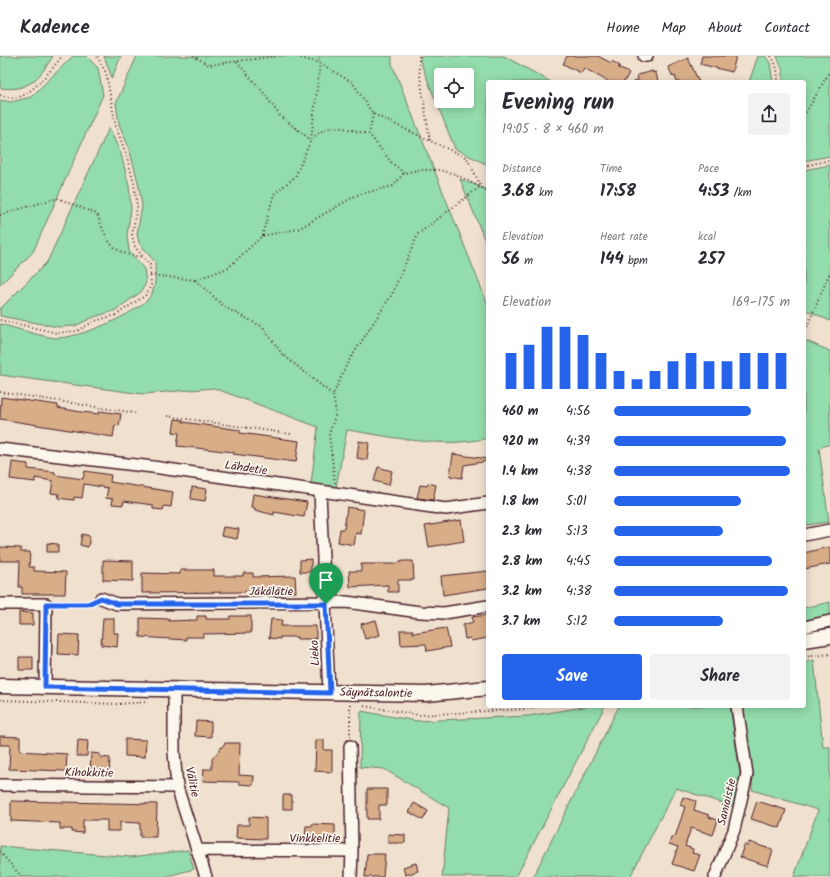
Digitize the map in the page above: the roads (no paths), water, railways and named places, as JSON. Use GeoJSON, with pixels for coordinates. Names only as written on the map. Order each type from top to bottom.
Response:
{"type":"FeatureCollection","features":[{"type":"Feature","properties":{"kind":"main road"},"geometry":{"type":"LineString","coordinates":[[806,640],[830,636]]}},
{"type":"Feature","properties":{"kind":"main road","name":"Säynätsalontie"},"geometry":{"type":"LineString","coordinates":[[0,686],[426,694],[486,688]]}},
{"type":"Feature","properties":{"kind":"street","name":"Lähdetie"},"geometry":{"type":"LineString","coordinates":[[0,449],[153,467],[446,509],[486,503]]}},
{"type":"Feature","properties":{"kind":"street","name":"Lieko"},"geometry":{"type":"LineString","coordinates":[[320,492],[330,693]]}},
{"type":"Feature","properties":{"kind":"street"},"geometry":{"type":"LineString","coordinates":[[806,535],[830,530]]}},
{"type":"Feature","properties":{"kind":"street","name":"Jäkälätie"},"geometry":{"type":"LineString","coordinates":[[101,598],[117,604],[352,603],[420,612],[444,613],[486,606]]}},
{"type":"Feature","properties":{"kind":"street"},"geometry":{"type":"LineString","coordinates":[[0,604],[46,604],[45,687]]}},
{"type":"Feature","properties":{"kind":"street"},"geometry":{"type":"LineString","coordinates":[[806,627],[830,622]]}},
{"type":"Feature","properties":{"kind":"street","name":"Välitie"},"geometry":{"type":"LineString","coordinates":[[174,690],[174,752],[177,787],[199,850],[206,877]]}},
{"type":"Feature","properties":{"kind":"street","name":"Saniaistie"},"geometry":{"type":"LineString","coordinates":[[715,877],[734,830],[747,774],[737,708]]}},
{"type":"Feature","properties":{"kind":"street","name":"Vinkkelitie"},"geometry":{"type":"LineString","coordinates":[[199,850],[352,851],[350,746]]}},
{"type":"Feature","properties":{"kind":"street","name":"Kihokkitie"},"geometry":{"type":"LineString","coordinates":[[0,785],[177,787]]}},
{"type":"Feature","properties":{"kind":"street"},"geometry":{"type":"LineString","coordinates":[[351,877],[352,851]]}}]}
